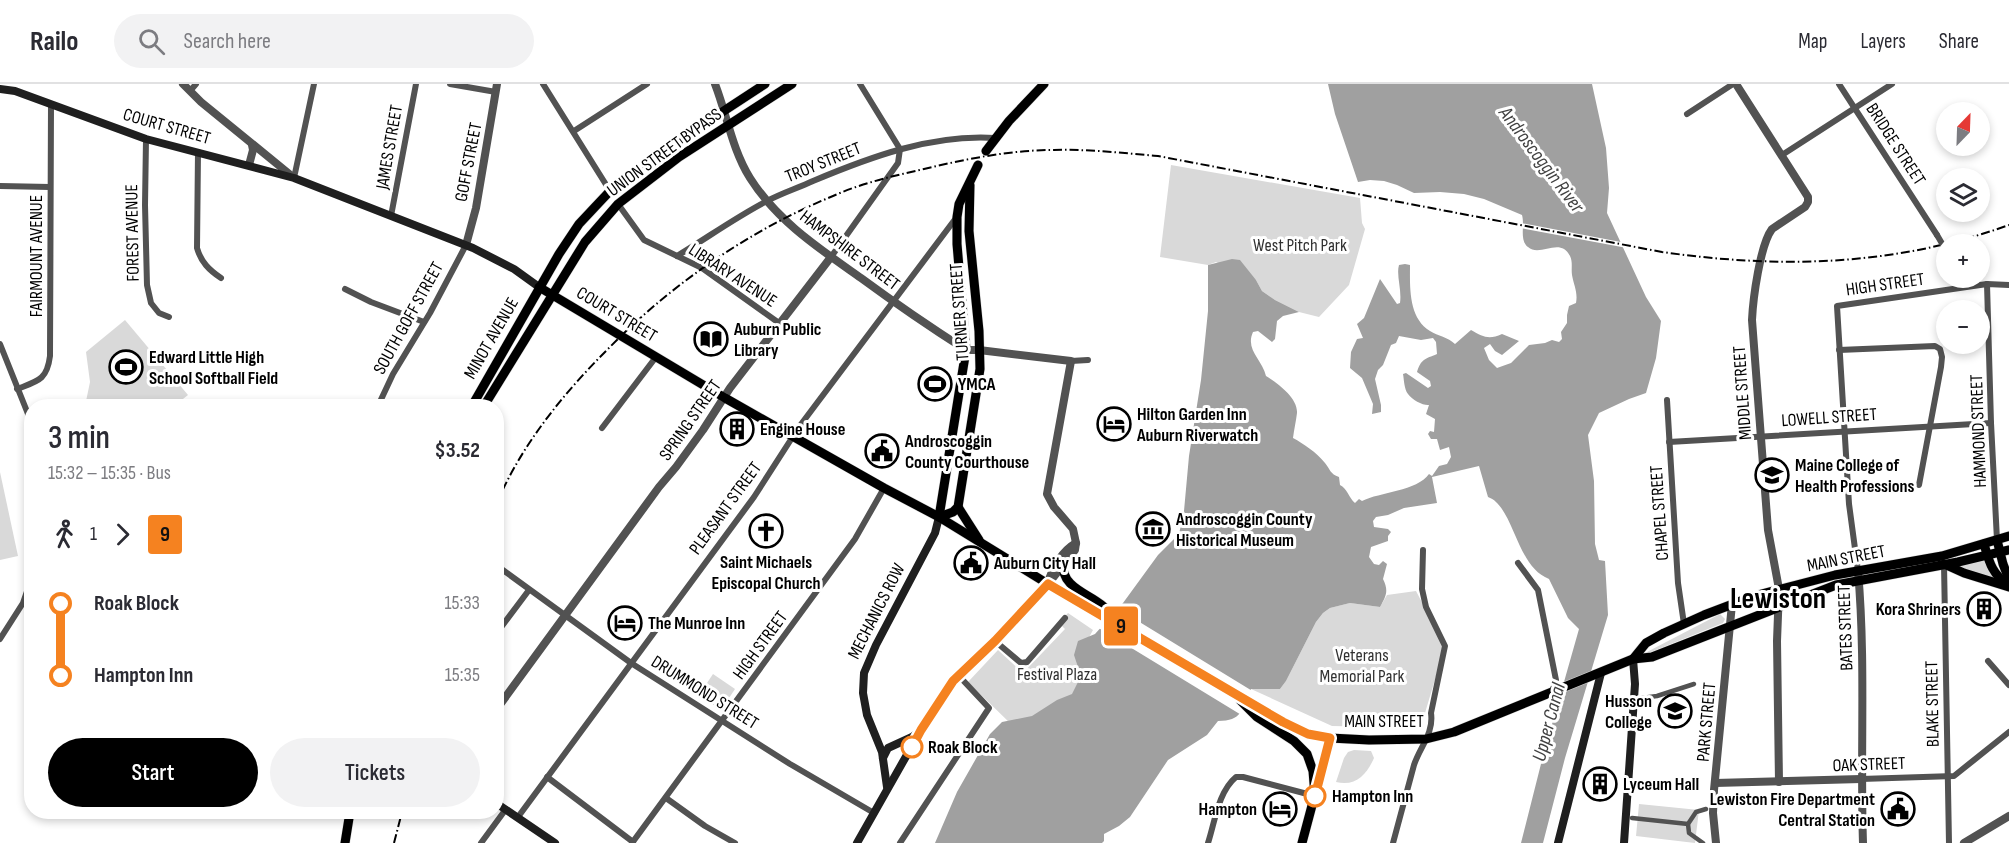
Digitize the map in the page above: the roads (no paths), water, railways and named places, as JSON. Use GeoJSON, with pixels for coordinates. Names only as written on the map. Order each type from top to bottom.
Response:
{"type":"FeatureCollection","features":[{"type":"Feature","properties":{"kind":"main road","name":"UNION STREET BYPASS"},"geometry":{"type":"LineString","coordinates":[[539,286],[579,224],[610,191],[658,154],[765,84]]}},
{"type":"Feature","properties":{"kind":"main road","name":"UNION STREET BYPASS"},"geometry":{"type":"LineString","coordinates":[[552,294],[585,242],[618,204],[671,163],[792,84]]}},
{"type":"Feature","properties":{"kind":"main road"},"geometry":{"type":"LineString","coordinates":[[986,151],[1044,84]]}},
{"type":"Feature","properties":{"kind":"main road","name":"COURT STREET"},"geometry":{"type":"LineString","coordinates":[[6,87],[146,139],[294,178],[466,245],[514,269],[725,399],[939,517],[1048,584],[1096,606],[1127,630],[1176,658]]}},
{"type":"Feature","properties":{"kind":"main road","name":"TURNER STREET"},"geometry":{"type":"LineString","coordinates":[[939,517],[940,497],[958,406],[966,350],[957,244],[957,217],[959,204],[978,165]]}},
{"type":"Feature","properties":{"kind":"main road","name":"TURNER STREET"},"geometry":{"type":"LineString","coordinates":[[958,507],[980,369],[969,231],[970,182]]}},
{"type":"Feature","properties":{"kind":"main road","name":"MINOT AVENUE"},"geometry":{"type":"LineString","coordinates":[[476,399],[539,286]]}},
{"type":"Feature","properties":{"kind":"main road","name":"MINOT AVENUE"},"geometry":{"type":"LineString","coordinates":[[488,399],[552,294]]}},
{"type":"Feature","properties":{"kind":"main road"},"geometry":{"type":"LineString","coordinates":[[939,517],[953,512],[958,507],[980,542]]}},
{"type":"Feature","properties":{"kind":"main road","name":"MECHANICS ROW"},"geometry":{"type":"LineString","coordinates":[[883,758],[867,715],[863,693],[864,673],[876,645],[935,533],[939,517]]}},
{"type":"Feature","properties":{"kind":"main road","name":"MAIN STREET"},"geometry":{"type":"LineString","coordinates":[[1176,658],[1234,693],[1264,717],[1308,734],[1330,738],[1369,740],[1426,739],[1454,732],[1633,659],[1652,657],[1858,576],[1942,556],[2009,536]]}},
{"type":"Feature","properties":{"kind":"main road"},"geometry":{"type":"LineString","coordinates":[[1997,540],[2005,551],[2009,579]]}},
{"type":"Feature","properties":{"kind":"main road"},"geometry":{"type":"LineString","coordinates":[[1984,544],[1997,576],[2009,586]]}},
{"type":"Feature","properties":{"kind":"main road","name":"MAIN STREET"},"geometry":{"type":"LineString","coordinates":[[1633,659],[1646,643],[1684,624],[1732,604],[1779,589],[1944,564],[2005,551]]}},
{"type":"Feature","properties":{"kind":"main road"},"geometry":{"type":"LineString","coordinates":[[1064,564],[1063,571],[1067,580],[1096,606]]}},
{"type":"Feature","properties":{"kind":"main road"},"geometry":{"type":"LineString","coordinates":[[1944,564],[1966,574],[2009,586]]}},
{"type":"Feature","properties":{"kind":"main road"},"geometry":{"type":"LineString","coordinates":[[856,843],[921,730],[953,681],[995,641],[1048,584]]}},
{"type":"Feature","properties":{"kind":"main road"},"geometry":{"type":"LineString","coordinates":[[1624,843],[1635,684],[1633,659]]}},
{"type":"Feature","properties":{"kind":"main road"},"geometry":{"type":"LineString","coordinates":[[1558,843],[1601,673]]}},
{"type":"Feature","properties":{"kind":"main road"},"geometry":{"type":"LineString","coordinates":[[1264,717],[1307,754],[1313,771],[1315,796]]}},
{"type":"Feature","properties":{"kind":"main road"},"geometry":{"type":"LineString","coordinates":[[887,787],[883,758],[888,748],[912,737],[921,730]]}},
{"type":"Feature","properties":{"kind":"main road"},"geometry":{"type":"LineString","coordinates":[[1302,843],[1330,738]]}},
{"type":"Feature","properties":{"kind":"main road"},"geometry":{"type":"LineString","coordinates":[[883,758],[901,766]]}},
{"type":"Feature","properties":{"kind":"main road"},"geometry":{"type":"LineString","coordinates":[[506,809],[555,843]]}},
{"type":"Feature","properties":{"kind":"main road"},"geometry":{"type":"LineString","coordinates":[[345,843],[349,819]]}},
{"type":"Feature","properties":{"kind":"street"},"geometry":{"type":"LineString","coordinates":[[183,84],[294,178],[314,84]]}},
{"type":"Feature","properties":{"kind":"street"},"geometry":{"type":"LineString","coordinates":[[190,91],[196,84]]}},
{"type":"Feature","properties":{"kind":"street","name":"JAMES STREET"},"geometry":{"type":"LineString","coordinates":[[391,216],[416,84]]}},
{"type":"Feature","properties":{"kind":"street"},"geometry":{"type":"LineString","coordinates":[[450,84],[497,88]]}},
{"type":"Feature","properties":{"kind":"street"},"geometry":{"type":"LineString","coordinates":[[543,84],[610,191]]}},
{"type":"Feature","properties":{"kind":"street","name":"HAMPSHIRE STREET"},"geometry":{"type":"LineString","coordinates":[[715,84],[725,110],[727,126],[749,177],[793,228],[894,303],[966,350]]}},
{"type":"Feature","properties":{"kind":"street"},"geometry":{"type":"LineString","coordinates":[[860,84],[900,149]]}},
{"type":"Feature","properties":{"kind":"street"},"geometry":{"type":"LineString","coordinates":[[1687,114],[1735,84],[1782,155],[1892,84]]}},
{"type":"Feature","properties":{"kind":"street","name":"BRIDGE STREET"},"geometry":{"type":"LineString","coordinates":[[1839,84],[1936,234]]}},
{"type":"Feature","properties":{"kind":"street"},"geometry":{"type":"LineString","coordinates":[[574,132],[644,85]]}},
{"type":"Feature","properties":{"kind":"street","name":"GOFF STREET"},"geometry":{"type":"LineString","coordinates":[[466,245],[476,208],[497,88]]}},
{"type":"Feature","properties":{"kind":"street","name":"FAIRMOUNT AVENUE"},"geometry":{"type":"LineString","coordinates":[[17,388],[41,379],[49,366],[51,105]]}},
{"type":"Feature","properties":{"kind":"street","name":"TROY STREET"},"geometry":{"type":"LineString","coordinates":[[677,256],[768,200],[862,161],[900,149],[965,138],[995,138]]}},
{"type":"Feature","properties":{"kind":"street","name":"FOREST AVENUE"},"geometry":{"type":"LineString","coordinates":[[146,139],[147,285],[151,303],[159,313],[169,316]]}},
{"type":"Feature","properties":{"kind":"street"},"geometry":{"type":"LineString","coordinates":[[249,165],[253,150],[252,144]]}},
{"type":"Feature","properties":{"kind":"street","name":"SPRING STREET"},"geometry":{"type":"LineString","coordinates":[[504,699],[676,467],[725,399],[730,388],[890,176],[898,163],[900,149]]}},
{"type":"Feature","properties":{"kind":"street"},"geometry":{"type":"LineString","coordinates":[[198,152],[197,248],[201,260],[221,278]]}},
{"type":"Feature","properties":{"kind":"street","name":"MIDDLE STREET"},"geometry":{"type":"LineString","coordinates":[[1779,782],[1777,607],[1779,589],[1768,530],[1752,320],[1763,250],[1772,229],[1802,209],[1808,202],[1805,191],[1782,155]]}},
{"type":"Feature","properties":{"kind":"street"},"geometry":{"type":"LineString","coordinates":[[0,186],[50,187]]}},
{"type":"Feature","properties":{"kind":"street","name":"LIBRARY AVENUE"},"geometry":{"type":"LineString","coordinates":[[618,204],[644,240],[702,268],[779,323]]}},
{"type":"Feature","properties":{"kind":"street","name":"PLEASANT STREET"},"geometry":{"type":"LineString","coordinates":[[518,817],[754,496],[799,427],[957,217]]}},
{"type":"Feature","properties":{"kind":"street","name":"SOUTH GOFF STREET"},"geometry":{"type":"LineString","coordinates":[[381,399],[466,245]]}},
{"type":"Feature","properties":{"kind":"street","name":"HIGH STREET"},"geometry":{"type":"LineString","coordinates":[[1990,284],[2009,285]]}},
{"type":"Feature","properties":{"kind":"street","name":"HIGH STREET"},"geometry":{"type":"LineString","coordinates":[[1837,306],[1960,288]]}},
{"type":"Feature","properties":{"kind":"street","name":"HAMMOND STREET"},"geometry":{"type":"LineString","coordinates":[[1987,288],[1997,540]]}},
{"type":"Feature","properties":{"kind":"street"},"geometry":{"type":"LineString","coordinates":[[345,289],[371,302],[424,322]]}},
{"type":"Feature","properties":{"kind":"street","name":"BATES STREET"},"geometry":{"type":"LineString","coordinates":[[1837,306],[1849,504],[1861,613],[1863,843]]}},
{"type":"Feature","properties":{"kind":"street"},"geometry":{"type":"LineString","coordinates":[[0,344],[24,405]]}},
{"type":"Feature","properties":{"kind":"street"},"geometry":{"type":"LineString","coordinates":[[1839,350],[1935,346],[1942,353],[1919,485]]}},
{"type":"Feature","properties":{"kind":"street"},"geometry":{"type":"LineString","coordinates":[[966,350],[1071,361],[1088,360]]}},
{"type":"Feature","properties":{"kind":"street"},"geometry":{"type":"LineString","coordinates":[[602,428],[656,357]]}},
{"type":"Feature","properties":{"kind":"street"},"geometry":{"type":"LineString","coordinates":[[1048,584],[1075,550],[1076,543],[1073,529],[1054,507],[1047,494],[1071,361]]}},
{"type":"Feature","properties":{"kind":"street","name":"CHAPEL STREET"},"geometry":{"type":"LineString","coordinates":[[1667,400],[1678,583],[1684,624]]}},
{"type":"Feature","properties":{"kind":"street","name":"LOWELL STREET"},"geometry":{"type":"LineString","coordinates":[[1669,442],[1991,423]]}},
{"type":"Feature","properties":{"kind":"street","name":"HIGH STREET"},"geometry":{"type":"LineString","coordinates":[[632,842],[855,539],[884,488]]}},
{"type":"Feature","properties":{"kind":"street"},"geometry":{"type":"LineString","coordinates":[[1048,584],[1052,570],[1070,546],[1076,543]]}},
{"type":"Feature","properties":{"kind":"street"},"geometry":{"type":"LineString","coordinates":[[1393,843],[1414,766],[1431,731],[1433,722],[1431,713],[1445,646],[1426,607],[1422,589],[1423,550]]}},
{"type":"Feature","properties":{"kind":"street"},"geometry":{"type":"LineString","coordinates":[[1518,563],[1538,590],[1556,680],[1556,691]]}},
{"type":"Feature","properties":{"kind":"street","name":"BLAKE STREET"},"geometry":{"type":"LineString","coordinates":[[1944,564],[1949,843]]}},
{"type":"Feature","properties":{"kind":"street","name":"DRUMMOND STREET"},"geometry":{"type":"LineString","coordinates":[[504,571],[631,663],[874,813]]}},
{"type":"Feature","properties":{"kind":"street"},"geometry":{"type":"LineString","coordinates":[[504,623],[529,590]]}},
{"type":"Feature","properties":{"kind":"street"},"geometry":{"type":"LineString","coordinates":[[0,639],[24,600]]}},
{"type":"Feature","properties":{"kind":"street","name":"PARK STREET"},"geometry":{"type":"LineString","coordinates":[[1716,843],[1713,813],[1715,783],[1732,604]]}},
{"type":"Feature","properties":{"kind":"street"},"geometry":{"type":"LineString","coordinates":[[995,641],[1021,663],[1027,662],[1065,618]]}},
{"type":"Feature","properties":{"kind":"street"},"geometry":{"type":"LineString","coordinates":[[1988,661],[2009,685]]}},
{"type":"Feature","properties":{"kind":"street"},"geometry":{"type":"LineString","coordinates":[[900,843],[989,708],[959,676]]}},
{"type":"Feature","properties":{"kind":"street"},"geometry":{"type":"LineString","coordinates":[[1634,699],[1657,696],[1694,684]]}},
{"type":"Feature","properties":{"kind":"street","name":"OAK STREET"},"geometry":{"type":"LineString","coordinates":[[1715,783],[1954,776],[2009,732]]}},
{"type":"Feature","properties":{"kind":"street"},"geometry":{"type":"LineString","coordinates":[[547,777],[632,842]]}},
{"type":"Feature","properties":{"kind":"street"},"geometry":{"type":"LineString","coordinates":[[1208,843],[1223,796],[1233,780],[1239,777],[1315,796]]}},
{"type":"Feature","properties":{"kind":"street"},"geometry":{"type":"LineString","coordinates":[[666,798],[705,826],[735,843]]}},
{"type":"Feature","properties":{"kind":"street"},"geometry":{"type":"LineString","coordinates":[[1703,843],[1689,833],[1688,824],[1696,812],[1706,809]]}},
{"type":"Feature","properties":{"kind":"street"},"geometry":{"type":"LineString","coordinates":[[1964,843],[2009,816]]}},
{"type":"Feature","properties":{"kind":"street"},"geometry":{"type":"LineString","coordinates":[[1632,818],[1688,824]]}},
{"type":"Feature","properties":{"kind":"street"},"geometry":{"type":"LineString","coordinates":[[481,843],[499,819]]}},
{"type":"Feature","properties":{"kind":"water","name":"Androscoggin River"},"geometry":{"type":"Polygon","coordinates":[[[1328,84],[1592,84],[1606,148],[1609,188],[1607,213],[1646,297],[1661,321],[1656,358],[1646,393],[1599,413],[1588,435],[1594,481],[1595,544],[1599,560],[1605,561],[1608,615],[1565,758],[1543,843],[1521,843],[1579,629],[1568,618],[1549,579],[1529,562],[1504,512],[1488,497],[1479,466],[1432,477],[1437,503],[1404,508],[1376,517],[1373,521],[1374,527],[1388,529],[1391,532],[1388,541],[1371,547],[1369,557],[1374,564],[1379,565],[1383,561],[1387,564],[1383,579],[1386,593],[1380,607],[1350,603],[1330,608],[1323,613],[1280,689],[1251,689],[1237,716],[1218,721],[1207,735],[1168,760],[1130,817],[1104,834],[1102,843],[935,843],[957,792],[990,734],[1002,722],[1032,716],[1057,700],[1072,694],[1081,676],[1074,655],[1078,641],[1095,634],[1123,603],[1158,555],[1179,534],[1201,380],[1208,311],[1208,265],[1232,259],[1240,260],[1262,291],[1299,312],[1283,316],[1277,321],[1275,339],[1272,342],[1258,331],[1253,332],[1251,344],[1266,376],[1286,391],[1294,402],[1297,413],[1293,438],[1314,452],[1332,473],[1339,477],[1340,485],[1355,503],[1359,499],[1362,501],[1416,484],[1429,474],[1432,476],[1439,466],[1447,464],[1451,457],[1449,447],[1440,450],[1437,439],[1431,439],[1428,434],[1430,431],[1434,432],[1435,419],[1426,414],[1429,405],[1421,404],[1412,398],[1404,384],[1403,374],[1406,373],[1428,388],[1431,386],[1430,381],[1417,372],[1424,360],[1437,354],[1436,342],[1433,338],[1421,340],[1399,336],[1396,343],[1391,345],[1375,379],[1381,412],[1372,414],[1373,404],[1362,378],[1350,368],[1351,352],[1357,339],[1363,338],[1357,324],[1364,318],[1380,279],[1397,304],[1400,303],[1399,265],[1410,265],[1412,301],[1418,318],[1430,331],[1455,344],[1471,330],[1486,337],[1502,334],[1519,341],[1502,355],[1490,344],[1484,348],[1489,360],[1497,368],[1511,363],[1529,345],[1552,340],[1559,342],[1562,339],[1561,332],[1567,323],[1569,306],[1576,303],[1571,261],[1566,250],[1555,247],[1533,250],[1528,247],[1523,236],[1522,215],[1484,199],[1464,194],[1414,193],[1384,181],[1358,182],[1335,114],[1328,84]]]}},
{"type":"Feature","properties":{"kind":"railway"},"geometry":{"type":"LineString","coordinates":[[504,488],[530,442],[558,404],[590,368],[657,304],[712,262],[801,210],[855,187],[940,165],[1005,153],[1054,150],[1158,156],[1662,252],[1750,261],[1794,262],[1880,256],[1966,239],[2009,225]]}},
{"type":"Feature","properties":{"kind":"railway"},"geometry":{"type":"LineString","coordinates":[[394,843],[400,819]]}},
{"type":"Feature","properties":{"kind":"place","name":"Auburn Public Library"},"geometry":{"type":"Point","coordinates":[711,339]}},
{"type":"Feature","properties":{"kind":"place","name":"Edward Little High School Softball Field"},"geometry":{"type":"Point","coordinates":[126,367]}},
{"type":"Feature","properties":{"kind":"place","name":"YMCA"},"geometry":{"type":"Point","coordinates":[935,384]}},
{"type":"Feature","properties":{"kind":"place","name":"Hilton Garden Inn Auburn Riverwatch"},"geometry":{"type":"Point","coordinates":[1114,424]}},
{"type":"Feature","properties":{"kind":"place","name":"Engine House"},"geometry":{"type":"Point","coordinates":[737,429]}},
{"type":"Feature","properties":{"kind":"place","name":"Androscoggin County Courthouse"},"geometry":{"type":"Point","coordinates":[882,451]}},
{"type":"Feature","properties":{"kind":"place","name":"Maine College of Health Professions"},"geometry":{"type":"Point","coordinates":[1772,475]}},
{"type":"Feature","properties":{"kind":"place","name":"Androscoggin County Historical Museum"},"geometry":{"type":"Point","coordinates":[1153,529]}},
{"type":"Feature","properties":{"kind":"place","name":"Saint Michaels Episcopal Church"},"geometry":{"type":"Point","coordinates":[766,531]}},
{"type":"Feature","properties":{"kind":"place","name":"Auburn City Hall"},"geometry":{"type":"Point","coordinates":[971,563]}},
{"type":"Feature","properties":{"kind":"place","name":"Kora Shriners"},"geometry":{"type":"Point","coordinates":[1984,609]}},
{"type":"Feature","properties":{"kind":"place","name":"The Munroe Inn"},"geometry":{"type":"Point","coordinates":[625,623]}},
{"type":"Feature","properties":{"kind":"place","name":"Husson College"},"geometry":{"type":"Point","coordinates":[1675,711]}},
{"type":"Feature","properties":{"kind":"place","name":"Roak Block"},"geometry":{"type":"Point","coordinates":[912,747]}},
{"type":"Feature","properties":{"kind":"place","name":"Lyceum Hall"},"geometry":{"type":"Point","coordinates":[1600,784]}},
{"type":"Feature","properties":{"kind":"place","name":"Hampton Inn"},"geometry":{"type":"Point","coordinates":[1315,796]}},
{"type":"Feature","properties":{"kind":"place","name":"Hampton"},"geometry":{"type":"Point","coordinates":[1280,809]}},
{"type":"Feature","properties":{"kind":"place","name":"Lewiston Fire Department Central Station"},"geometry":{"type":"Point","coordinates":[1898,809]}},
{"type":"Feature","properties":{"kind":"district","name":"Lewiston"},"geometry":{"type":"Point","coordinates":[1778,598]}},
{"type":"Feature","properties":{"kind":"park label","name":"West Pitch Park"},"geometry":{"type":"Point","coordinates":[1300,245]}},
{"type":"Feature","properties":{"kind":"park label","name":"Veterans Memorial Park"},"geometry":{"type":"Point","coordinates":[1362,665]}},
{"type":"Feature","properties":{"kind":"park label","name":"Festival Plaza"},"geometry":{"type":"Point","coordinates":[1057,674]}},
{"type":"Feature","properties":{"kind":"water label","name":"Upper Canal"},"geometry":{"type":"Point","coordinates":[1548,722]}}]}
